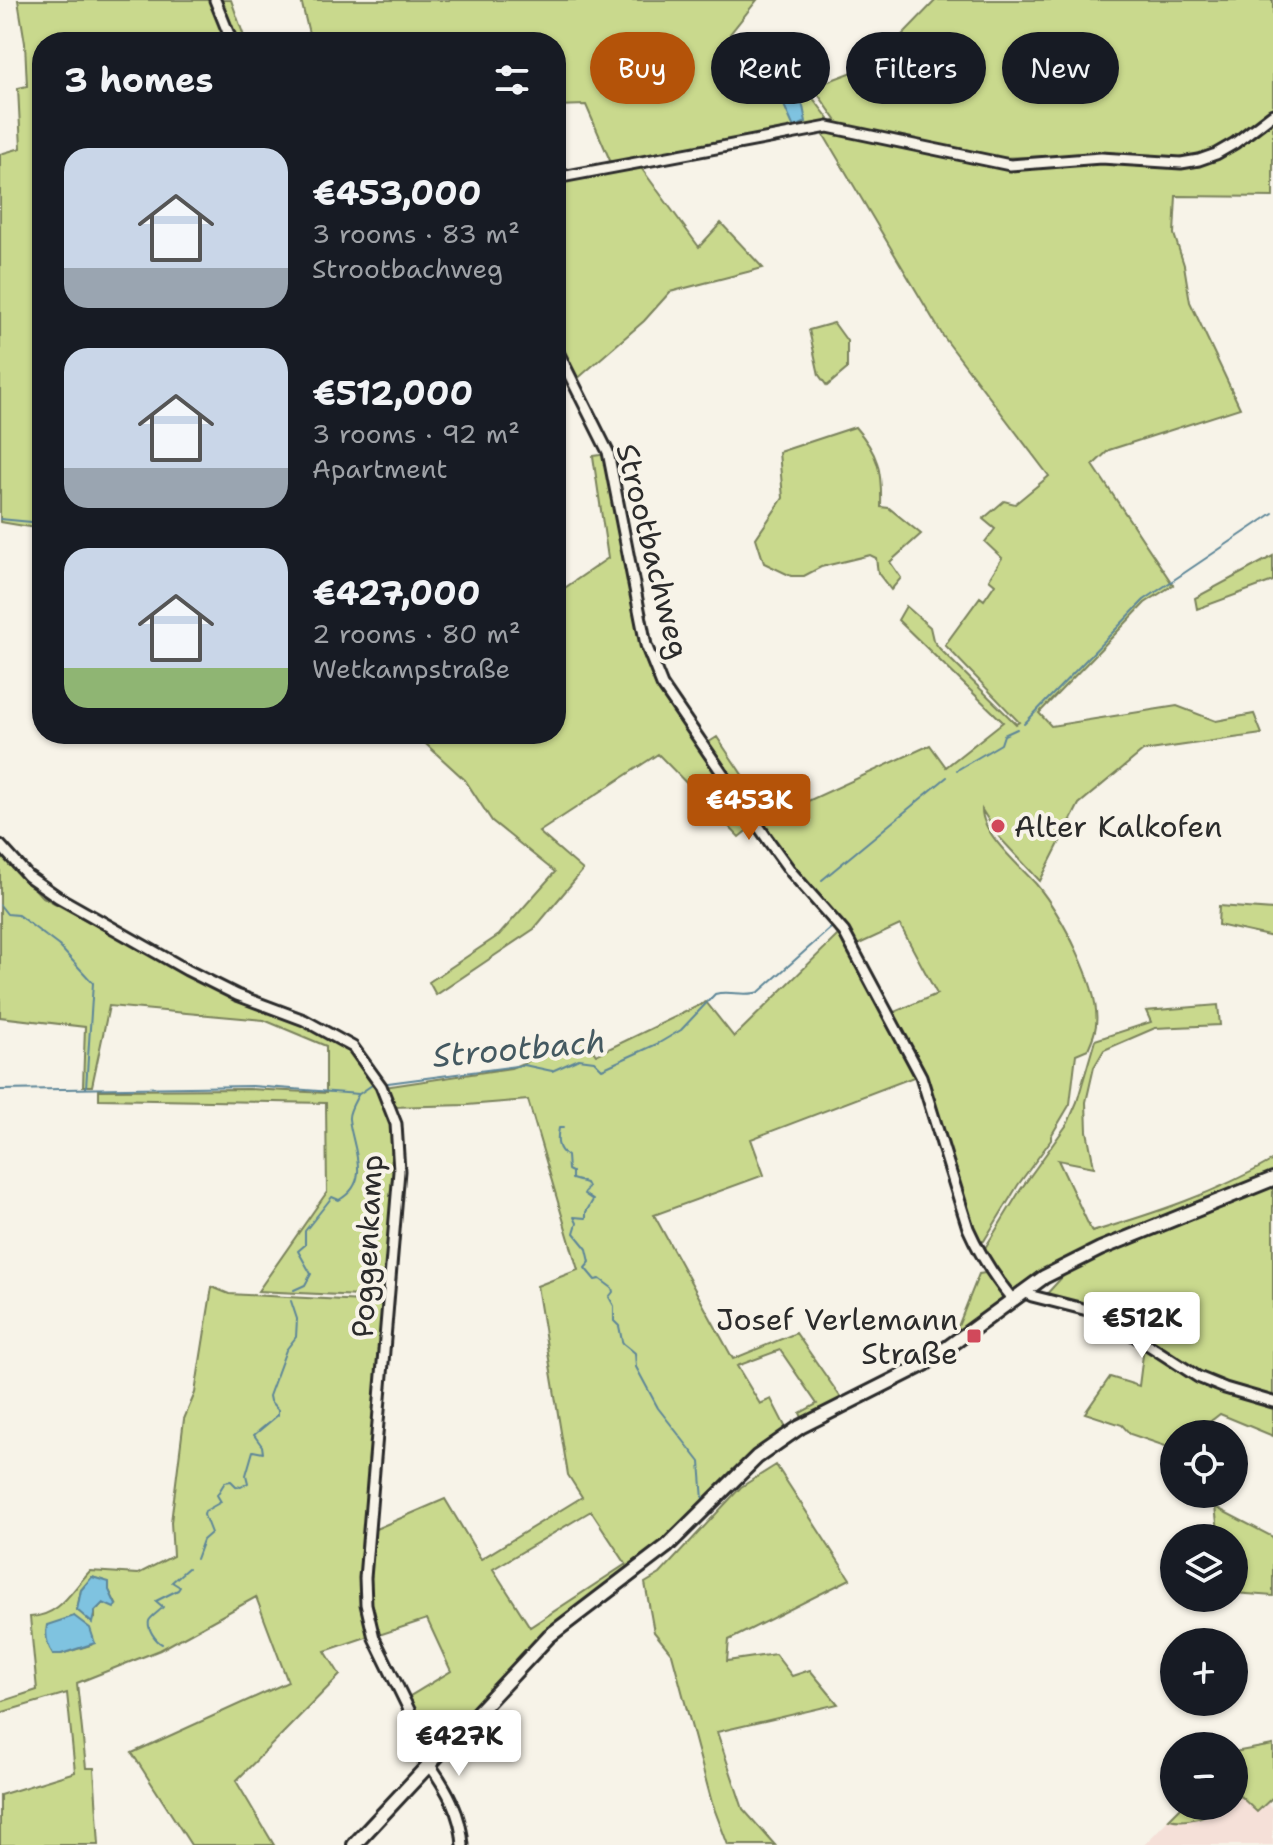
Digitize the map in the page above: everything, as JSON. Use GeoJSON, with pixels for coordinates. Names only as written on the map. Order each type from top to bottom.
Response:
{"type":"FeatureCollection","features":[{"type":"Feature","properties":{"kind":"street"},"geometry":{"type":"LineString","coordinates":[[215,0],[228,32]]}},
{"type":"Feature","properties":{"kind":"street"},"geometry":{"type":"LineString","coordinates":[[566,176],[828,127],[1010,165],[1101,158],[1181,163],[1216,154],[1273,114]]}},
{"type":"Feature","properties":{"kind":"street","name":"Strootbachweg"},"geometry":{"type":"LineString","coordinates":[[566,368],[608,452],[646,645],[662,685],[784,862],[844,932],[921,1076],[968,1228],[979,1252],[996,1280],[1018,1296]]}},
{"type":"Feature","properties":{"kind":"street","name":"Poggenkamp"},"geometry":{"type":"LineString","coordinates":[[0,845],[28,876],[58,897],[237,995],[332,1033],[353,1047],[381,1086],[396,1124],[399,1171],[365,1578],[366,1604],[374,1638],[459,1816],[463,1845]]}},
{"type":"Feature","properties":{"kind":"street"},"geometry":{"type":"LineString","coordinates":[[354,1845],[549,1636],[667,1546],[757,1457],[800,1427],[925,1364],[1044,1277],[1100,1249],[1273,1179]]}},
{"type":"Feature","properties":{"kind":"street"},"geometry":{"type":"LineString","coordinates":[[1018,1296],[1032,1296],[1099,1313],[1198,1377],[1273,1402]]}},
{"type":"Feature","properties":{"kind":"shaded area"},"geometry":{"type":"Polygon","coordinates":[[[1273,1797],[1268,1804],[1273,1809],[1273,1845],[1144,1845],[1168,1820],[1248,1820],[1248,1804],[1257,1812],[1273,1797]]]}},
{"type":"Feature","properties":{"kind":"green space"},"geometry":{"type":"Polygon","coordinates":[[[18,0],[231,0],[242,32],[32,32],[32,527],[0,522],[0,154],[21,148],[18,88],[27,86],[25,43],[18,0]]]}},
{"type":"Feature","properties":{"kind":"green space"},"geometry":{"type":"Polygon","coordinates":[[[301,0],[757,0],[732,32],[711,32],[711,104],[817,104],[829,119],[820,127],[612,165],[586,105],[566,106],[566,32],[309,32],[301,0]]]}},
{"type":"Feature","properties":{"kind":"green space"},"geometry":{"type":"Polygon","coordinates":[[[936,0],[1273,0],[1273,111],[1230,143],[1183,160],[1120,154],[997,158],[829,124],[836,120],[825,104],[830,104],[830,81],[846,75],[846,104],[986,104],[986,32],[905,32],[936,0]]]}},
{"type":"Feature","properties":{"kind":"green space"},"geometry":{"type":"Polygon","coordinates":[[[1273,120],[1273,197],[1176,196],[1174,234],[1184,265],[1190,302],[1240,408],[1109,450],[1093,465],[1173,585],[1145,603],[1039,713],[1051,726],[1177,706],[1216,721],[1254,714],[1262,734],[1143,751],[1079,804],[1040,881],[999,837],[982,810],[995,839],[1036,884],[1067,931],[1086,971],[1096,1009],[1096,1025],[1088,1049],[1076,1054],[1070,1104],[1051,1140],[1018,1185],[984,1241],[978,1243],[922,1068],[892,1013],[937,994],[900,925],[857,945],[795,873],[706,744],[717,737],[771,818],[930,745],[946,767],[1003,722],[898,620],[906,606],[930,627],[933,640],[940,649],[1016,724],[1019,722],[945,645],[980,597],[984,600],[995,584],[989,579],[1002,558],[985,542],[995,529],[983,519],[1004,501],[1015,504],[1049,476],[943,336],[822,132],[828,129],[1015,166],[1095,163],[1187,166],[1227,152],[1273,120]]]}},
{"type":"Feature","properties":{"kind":"green space"},"geometry":{"type":"Polygon","coordinates":[[[639,165],[699,247],[721,223],[763,268],[670,292],[644,321],[575,381],[566,363],[566,179],[639,165]]]}},
{"type":"Feature","properties":{"kind":"green space"},"geometry":{"type":"Polygon","coordinates":[[[834,323],[847,341],[847,369],[827,386],[819,375],[809,330],[834,323]]]}},
{"type":"Feature","properties":{"kind":"green space"},"geometry":{"type":"Polygon","coordinates":[[[855,427],[877,464],[881,507],[889,508],[921,534],[890,562],[901,578],[891,590],[878,573],[876,558],[870,555],[821,567],[804,576],[791,576],[764,563],[756,538],[783,498],[779,452],[855,427]]]}},
{"type":"Feature","properties":{"kind":"green space"},"geometry":{"type":"Polygon","coordinates":[[[607,454],[648,657],[755,824],[739,837],[658,754],[539,832],[583,870],[534,929],[436,995],[429,982],[499,935],[555,872],[492,821],[465,780],[426,744],[566,744],[566,587],[608,558],[593,456],[607,454]]]}},
{"type":"Feature","properties":{"kind":"green space"},"geometry":{"type":"Polygon","coordinates":[[[1273,556],[1273,581],[1197,609],[1195,598],[1273,556]]]}},
{"type":"Feature","properties":{"kind":"green space"},"geometry":{"type":"Polygon","coordinates":[[[0,849],[41,896],[191,976],[304,1023],[350,1048],[379,1087],[394,1125],[396,1171],[387,1293],[381,1297],[258,1291],[327,1192],[326,1103],[99,1099],[99,1090],[249,1089],[326,1093],[326,1046],[264,1020],[109,1006],[92,1086],[83,1086],[85,1027],[0,1017],[0,849]]]}},
{"type":"Feature","properties":{"kind":"green space"},"geometry":{"type":"Polygon","coordinates":[[[1219,906],[1273,910],[1273,937],[1218,925],[1219,906]]]}},
{"type":"Feature","properties":{"kind":"green space"},"geometry":{"type":"Polygon","coordinates":[[[839,934],[919,1075],[751,1139],[764,1175],[654,1215],[733,1359],[796,1333],[844,1402],[803,1420],[800,1413],[817,1404],[780,1350],[737,1366],[760,1404],[771,1399],[788,1432],[666,1545],[546,1635],[433,1751],[407,1698],[451,1671],[427,1619],[376,1636],[368,1602],[371,1531],[445,1499],[481,1559],[582,1497],[568,1475],[537,1286],[578,1270],[528,1100],[391,1107],[384,1087],[511,1068],[584,1038],[596,1055],[706,1002],[734,1037],[839,934]],[[591,1511],[493,1569],[530,1627],[626,1564],[591,1511]]]}},
{"type":"Feature","properties":{"kind":"green space"},"geometry":{"type":"Polygon","coordinates":[[[1218,1005],[1220,1025],[1155,1028],[1104,1050],[1094,1067],[1086,1102],[1087,1131],[1094,1167],[1058,1160],[1092,1232],[1185,1201],[1273,1160],[1273,1176],[1014,1295],[984,1253],[985,1248],[1021,1189],[1068,1123],[1095,1040],[1151,1022],[1146,1011],[1218,1005]]]}},
{"type":"Feature","properties":{"kind":"green space"},"geometry":{"type":"Polygon","coordinates":[[[1273,1183],[1273,1436],[1248,1426],[1248,1420],[1234,1420],[1220,1414],[1212,1420],[1160,1420],[1160,1444],[1130,1434],[1122,1425],[1085,1413],[1110,1377],[1139,1386],[1144,1347],[1101,1310],[1044,1297],[1064,1275],[1098,1254],[1273,1183]]]}},
{"type":"Feature","properties":{"kind":"green space"},"geometry":{"type":"Polygon","coordinates":[[[985,1273],[1003,1293],[1004,1302],[958,1333],[979,1274],[985,1273]]]}},
{"type":"Feature","properties":{"kind":"green space"},"geometry":{"type":"Polygon","coordinates":[[[212,1287],[229,1294],[381,1302],[386,1307],[363,1602],[369,1636],[325,1651],[340,1675],[236,1781],[274,1845],[191,1845],[132,1753],[288,1682],[256,1597],[160,1650],[77,1683],[86,1768],[94,1768],[99,1845],[0,1845],[0,1795],[75,1772],[67,1693],[0,1713],[0,1702],[37,1690],[30,1617],[40,1616],[57,1607],[90,1571],[138,1574],[173,1556],[171,1522],[184,1419],[195,1393],[212,1287]],[[92,1577],[81,1590],[77,1610],[95,1618],[95,1611],[103,1603],[116,1604],[104,1581],[92,1577]],[[74,1616],[66,1619],[53,1654],[91,1645],[74,1616]]]}},
{"type":"Feature","properties":{"kind":"green space"},"geometry":{"type":"Polygon","coordinates":[[[776,1465],[850,1579],[729,1640],[727,1661],[775,1654],[792,1676],[810,1670],[838,1704],[717,1732],[743,1809],[775,1845],[728,1845],[712,1803],[672,1654],[654,1632],[645,1583],[660,1574],[741,1487],[776,1465]]]}},
{"type":"Feature","properties":{"kind":"green space"},"geometry":{"type":"Polygon","coordinates":[[[1215,1508],[1248,1524],[1217,1524],[1215,1508]]]}},
{"type":"Feature","properties":{"kind":"green space"},"geometry":{"type":"Polygon","coordinates":[[[1248,1524],[1273,1537],[1273,1596],[1248,1594],[1248,1524]]]}},
{"type":"Feature","properties":{"kind":"green space"},"geometry":{"type":"Polygon","coordinates":[[[1273,1745],[1273,1797],[1257,1812],[1248,1804],[1248,1749],[1273,1745]]]}},
{"type":"Feature","properties":{"kind":"water"},"geometry":{"type":"Polygon","coordinates":[[[783,104],[803,106],[806,122],[794,128],[783,104]]]}},
{"type":"Feature","properties":{"kind":"water"},"geometry":{"type":"Polygon","coordinates":[[[92,1577],[109,1582],[116,1605],[114,1608],[103,1603],[95,1611],[92,1623],[77,1610],[81,1590],[92,1577]]]}},
{"type":"Feature","properties":{"kind":"water"},"geometry":{"type":"Polygon","coordinates":[[[74,1616],[90,1628],[95,1643],[53,1654],[47,1640],[47,1625],[74,1616]]]}},
{"type":"Feature","properties":{"kind":"waterway","name":"Strootbach"},"geometry":{"type":"LineString","coordinates":[[1024,724],[1144,600],[1273,513]]}},
{"type":"Feature","properties":{"kind":"waterway"},"geometry":{"type":"LineString","coordinates":[[0,519],[32,522]]}},
{"type":"Feature","properties":{"kind":"waterway","name":"Strootbach"},"geometry":{"type":"LineString","coordinates":[[957,770],[1001,744],[1004,735],[1017,729]]}},
{"type":"Feature","properties":{"kind":"waterway","name":"Strootbach"},"geometry":{"type":"LineString","coordinates":[[822,880],[947,777]]}},
{"type":"Feature","properties":{"kind":"waterway"},"geometry":{"type":"LineString","coordinates":[[0,905],[7,914],[18,915],[59,946],[93,983],[86,1088]]}},
{"type":"Feature","properties":{"kind":"waterway","name":"Strootbach"},"geometry":{"type":"LineString","coordinates":[[388,1083],[524,1065],[552,1071],[579,1059],[594,1061],[602,1069],[681,1030],[715,994],[759,992],[832,927],[828,920]]}},
{"type":"Feature","properties":{"kind":"waterway","name":"Strootbach"},"geometry":{"type":"LineString","coordinates":[[0,1090],[252,1086],[359,1094],[375,1083]]}},
{"type":"Feature","properties":{"kind":"waterway"},"geometry":{"type":"LineString","coordinates":[[294,1290],[305,1285],[311,1274],[298,1251],[305,1245],[305,1231],[332,1197],[339,1200],[355,1183],[358,1163],[349,1116],[358,1095]]}},
{"type":"Feature","properties":{"kind":"waterway"},"geometry":{"type":"LineString","coordinates":[[563,1128],[559,1128],[558,1144],[567,1156],[568,1170],[572,1172],[572,1179],[586,1183],[588,1187],[584,1194],[593,1200],[586,1218],[574,1217],[577,1223],[574,1233],[587,1249],[590,1262],[585,1268],[595,1280],[600,1279],[612,1288],[609,1297],[622,1342],[635,1353],[636,1367],[658,1408],[700,1462],[703,1500]]}},
{"type":"Feature","properties":{"kind":"waterway"},"geometry":{"type":"LineString","coordinates":[[196,1559],[203,1540],[211,1533],[205,1511],[221,1502],[217,1495],[225,1482],[231,1481],[241,1487],[248,1483],[246,1475],[253,1451],[263,1453],[254,1435],[278,1415],[269,1396],[286,1350],[296,1337],[297,1319],[291,1301]]}},
{"type":"Feature","properties":{"kind":"waterway"},"geometry":{"type":"LineString","coordinates":[[162,1644],[152,1634],[149,1621],[163,1607],[156,1601],[178,1590],[180,1587],[172,1582],[188,1568]]}},
{"type":"Feature","properties":{"kind":"place","name":"Alter Kalkofen"},"geometry":{"type":"Point","coordinates":[998,826]}},
{"type":"Feature","properties":{"kind":"place","name":"Josef Verlemann Straße"},"geometry":{"type":"Point","coordinates":[974,1336]}}]}
